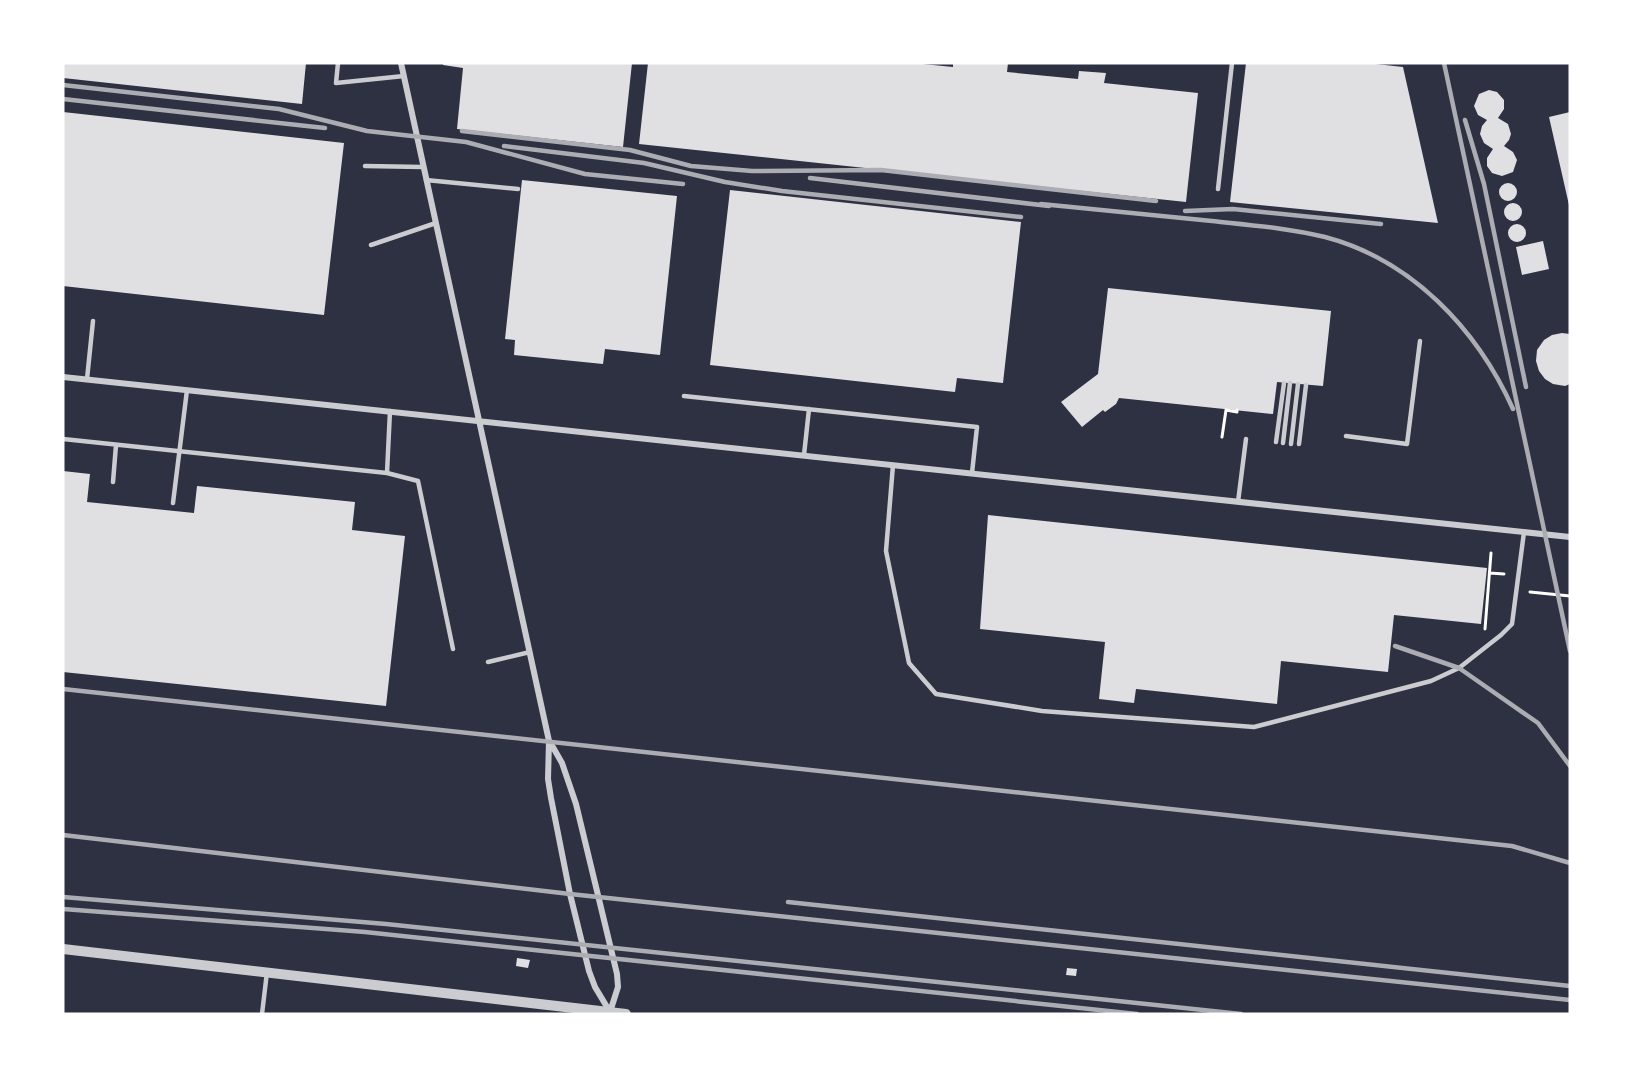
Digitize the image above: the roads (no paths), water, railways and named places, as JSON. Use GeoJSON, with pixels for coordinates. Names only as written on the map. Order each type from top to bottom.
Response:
{"type":"FeatureCollection","features":[{"type":"Feature","properties":{"kind":"street"},"geometry":{"type":"LineString","coordinates":[[401,63],[549,741],[549,788],[570,894],[589,971],[610,1013]]}},
{"type":"Feature","properties":{"kind":"street"},"geometry":{"type":"LineString","coordinates":[[63,376],[1570,537]]}},
{"type":"Feature","properties":{"kind":"street"},"geometry":{"type":"LineString","coordinates":[[549,741],[561,764],[576,804],[617,974],[618,987],[610,1013]]}},
{"type":"Feature","properties":{"kind":"street"},"geometry":{"type":"LineString","coordinates":[[63,949],[626,1014]]}},
{"type":"Feature","properties":{"kind":"lane"},"geometry":{"type":"LineString","coordinates":[[338,63],[336,82],[404,76]]}},
{"type":"Feature","properties":{"kind":"lane"},"geometry":{"type":"LineString","coordinates":[[1218,189],[1232,63]]}},
{"type":"Feature","properties":{"kind":"lane"},"geometry":{"type":"LineString","coordinates":[[365,166],[423,167]]}},
{"type":"Feature","properties":{"kind":"lane"},"geometry":{"type":"LineString","coordinates":[[426,180],[518,189]]}},
{"type":"Feature","properties":{"kind":"lane"},"geometry":{"type":"LineString","coordinates":[[371,245],[436,223]]}},
{"type":"Feature","properties":{"kind":"lane"},"geometry":{"type":"LineString","coordinates":[[87,379],[93,321]]}},
{"type":"Feature","properties":{"kind":"lane"},"geometry":{"type":"LineString","coordinates":[[1346,436],[1407,444],[1419,341]]}},
{"type":"Feature","properties":{"kind":"lane"},"geometry":{"type":"LineString","coordinates":[[1276,442],[1284,383]]}},
{"type":"Feature","properties":{"kind":"lane"},"geometry":{"type":"LineString","coordinates":[[1283,443],[1290,384]]}},
{"type":"Feature","properties":{"kind":"lane"},"geometry":{"type":"LineString","coordinates":[[1291,444],[1298,384]]}},
{"type":"Feature","properties":{"kind":"lane"},"geometry":{"type":"LineString","coordinates":[[1299,444],[1306,385]]}},
{"type":"Feature","properties":{"kind":"lane"},"geometry":{"type":"LineString","coordinates":[[173,503],[187,390]]}},
{"type":"Feature","properties":{"kind":"lane"},"geometry":{"type":"LineString","coordinates":[[684,396],[977,427],[972,473]]}},
{"type":"Feature","properties":{"kind":"lane"},"geometry":{"type":"LineString","coordinates":[[804,455],[809,409]]}},
{"type":"Feature","properties":{"kind":"lane"},"geometry":{"type":"LineString","coordinates":[[387,473],[390,411]]}},
{"type":"Feature","properties":{"kind":"lane"},"geometry":{"type":"LineString","coordinates":[[63,439],[387,473],[418,481],[453,648]]}},
{"type":"Feature","properties":{"kind":"lane"},"geometry":{"type":"LineString","coordinates":[[1238,502],[1246,439]]}},
{"type":"Feature","properties":{"kind":"lane"},"geometry":{"type":"LineString","coordinates":[[113,482],[116,445]]}},
{"type":"Feature","properties":{"kind":"lane"},"geometry":{"type":"LineString","coordinates":[[893,465],[886,551],[909,663],[936,694],[1042,711],[1254,727],[1431,681],[1459,668],[1512,624],[1524,532]]}},
{"type":"Feature","properties":{"kind":"lane"},"geometry":{"type":"LineString","coordinates":[[488,662],[530,652]]}},
{"type":"Feature","properties":{"kind":"lane"},"geometry":{"type":"LineString","coordinates":[[262,1014],[267,972]]}},
{"type":"Feature","properties":{"kind":"railway"},"geometry":{"type":"LineString","coordinates":[[1444,63],[1570,651]]}},
{"type":"Feature","properties":{"kind":"railway"},"geometry":{"type":"LineString","coordinates":[[63,85],[279,109],[367,131],[466,142],[585,174],[683,184]]}},
{"type":"Feature","properties":{"kind":"railway"},"geometry":{"type":"LineString","coordinates":[[63,99],[325,128]]}},
{"type":"Feature","properties":{"kind":"railway"},"geometry":{"type":"LineString","coordinates":[[1465,120],[1484,184],[1526,387]]}},
{"type":"Feature","properties":{"kind":"railway"},"geometry":{"type":"LineString","coordinates":[[462,131],[630,150],[691,166],[752,171],[881,170],[1156,201]]}},
{"type":"Feature","properties":{"kind":"railway"},"geometry":{"type":"LineString","coordinates":[[504,146],[644,163],[725,182],[782,191],[1021,217]]}},
{"type":"Feature","properties":{"kind":"railway"},"geometry":{"type":"LineString","coordinates":[[810,178],[1049,206]]}},
{"type":"Feature","properties":{"kind":"railway"},"geometry":{"type":"LineString","coordinates":[[1041,204],[1283,229],[1325,237],[1357,248],[1386,262],[1413,280],[1461,325],[1481,352],[1513,409]]}},
{"type":"Feature","properties":{"kind":"railway"},"geometry":{"type":"LineString","coordinates":[[1185,211],[1233,209],[1381,224]]}},
{"type":"Feature","properties":{"kind":"railway"},"geometry":{"type":"LineString","coordinates":[[1395,646],[1459,668],[1538,723],[1570,766]]}},
{"type":"Feature","properties":{"kind":"railway"},"geometry":{"type":"LineString","coordinates":[[63,689],[1512,846],[1570,863]]}},
{"type":"Feature","properties":{"kind":"railway"},"geometry":{"type":"LineString","coordinates":[[63,835],[570,894],[1570,1000]]}},
{"type":"Feature","properties":{"kind":"railway"},"geometry":{"type":"LineString","coordinates":[[63,897],[386,924],[1241,1014]]}},
{"type":"Feature","properties":{"kind":"railway"},"geometry":{"type":"LineString","coordinates":[[788,902],[1570,986]]}},
{"type":"Feature","properties":{"kind":"railway"},"geometry":{"type":"LineString","coordinates":[[63,909],[365,932],[1137,1014]]}}]}
